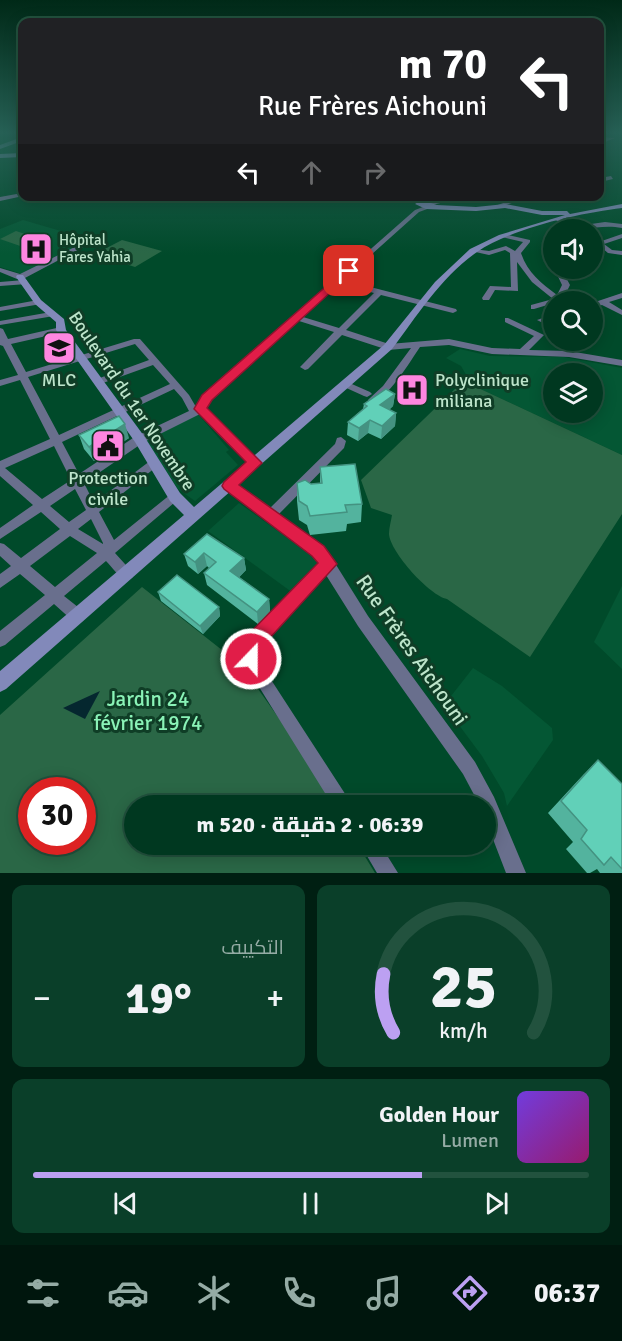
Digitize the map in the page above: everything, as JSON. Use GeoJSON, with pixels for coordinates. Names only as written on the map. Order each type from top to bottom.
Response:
{"type":"FeatureCollection","features":[{"type":"Feature","properties":{"kind":"main road"},"geometry":{"type":"LineString","coordinates":[[417,202],[458,208],[498,206],[558,214],[622,206]]}},
{"type":"Feature","properties":{"kind":"main road"},"geometry":{"type":"LineString","coordinates":[[562,219],[601,207]]}},
{"type":"Feature","properties":{"kind":"main road"},"geometry":{"type":"LineString","coordinates":[[0,683],[388,347],[422,304],[474,251],[504,236],[543,225]]}},
{"type":"Feature","properties":{"kind":"main road","name":"Boulevard du 1er Novembre"},"geometry":{"type":"LineString","coordinates":[[22,279],[38,302],[61,321],[61,330],[121,411],[175,497],[194,516]]}},
{"type":"Feature","properties":{"kind":"street"},"geometry":{"type":"LineString","coordinates":[[604,179],[611,178]]}},
{"type":"Feature","properties":{"kind":"street"},"geometry":{"type":"LineString","coordinates":[[0,199],[18,196]]}},
{"type":"Feature","properties":{"kind":"street"},"geometry":{"type":"LineString","coordinates":[[431,205],[447,201]]}},
{"type":"Feature","properties":{"kind":"street"},"geometry":{"type":"LineString","coordinates":[[498,206],[514,201]]}},
{"type":"Feature","properties":{"kind":"street"},"geometry":{"type":"LineString","coordinates":[[0,534],[140,440],[197,411],[207,398],[337,281],[417,202]]}},
{"type":"Feature","properties":{"kind":"street"},"geometry":{"type":"LineString","coordinates":[[603,224],[622,226]]}},
{"type":"Feature","properties":{"kind":"street"},"geometry":{"type":"LineString","coordinates":[[504,236],[528,241],[517,253],[518,259],[531,278],[549,291]]}},
{"type":"Feature","properties":{"kind":"street"},"geometry":{"type":"LineString","coordinates":[[622,236],[599,243],[610,252],[622,253]]}},
{"type":"Feature","properties":{"kind":"street"},"geometry":{"type":"LineString","coordinates":[[0,284],[22,279],[91,241]]}},
{"type":"Feature","properties":{"kind":"street"},"geometry":{"type":"LineString","coordinates":[[474,251],[489,253],[501,249],[512,251],[515,289],[493,288],[486,298]]}},
{"type":"Feature","properties":{"kind":"street"},"geometry":{"type":"LineString","coordinates":[[489,253],[489,264]]}},
{"type":"Feature","properties":{"kind":"street"},"geometry":{"type":"LineString","coordinates":[[0,270],[22,279]]}},
{"type":"Feature","properties":{"kind":"street"},"geometry":{"type":"LineString","coordinates":[[337,281],[453,311]]}},
{"type":"Feature","properties":{"kind":"street"},"geometry":{"type":"LineString","coordinates":[[305,367],[379,292]]}},
{"type":"Feature","properties":{"kind":"street"},"geometry":{"type":"LineString","coordinates":[[604,303],[622,295]]}},
{"type":"Feature","properties":{"kind":"street"},"geometry":{"type":"LineString","coordinates":[[0,309],[38,302]]}},
{"type":"Feature","properties":{"kind":"street"},"geometry":{"type":"LineString","coordinates":[[604,303],[622,313]]}},
{"type":"Feature","properties":{"kind":"street"},"geometry":{"type":"LineString","coordinates":[[534,307],[543,305]]}},
{"type":"Feature","properties":{"kind":"street"},"geometry":{"type":"LineString","coordinates":[[0,323],[51,314]]}},
{"type":"Feature","properties":{"kind":"street"},"geometry":{"type":"LineString","coordinates":[[296,317],[388,347],[449,342],[492,351],[569,354],[622,363]]}},
{"type":"Feature","properties":{"kind":"street"},"geometry":{"type":"LineString","coordinates":[[508,320],[540,335],[521,353]]}},
{"type":"Feature","properties":{"kind":"street"},"geometry":{"type":"LineString","coordinates":[[4,343],[61,330]]}},
{"type":"Feature","properties":{"kind":"street"},"geometry":{"type":"LineString","coordinates":[[0,331],[4,343],[24,375],[109,543],[106,553]]}},
{"type":"Feature","properties":{"kind":"street"},"geometry":{"type":"LineString","coordinates":[[0,383],[137,341],[197,411],[255,463]]}},
{"type":"Feature","properties":{"kind":"street"},"geometry":{"type":"LineString","coordinates":[[365,407],[386,388],[418,344]]}},
{"type":"Feature","properties":{"kind":"street"},"geometry":{"type":"LineString","coordinates":[[100,381],[154,361]]}},
{"type":"Feature","properties":{"kind":"street"},"geometry":{"type":"LineString","coordinates":[[345,384],[367,394]]}},
{"type":"Feature","properties":{"kind":"street"},"geometry":{"type":"LineString","coordinates":[[127,574],[106,553],[69,529],[0,468],[176,385]]}},
{"type":"Feature","properties":{"kind":"street"},"geometry":{"type":"LineString","coordinates":[[186,397],[207,398]]}},
{"type":"Feature","properties":{"kind":"street"},"geometry":{"type":"LineString","coordinates":[[269,516],[313,474],[340,445],[341,441]]}},
{"type":"Feature","properties":{"kind":"street"},"geometry":{"type":"LineString","coordinates":[[0,582],[154,464]]}},
{"type":"Feature","properties":{"kind":"street","name":"Rue Frères Aichouni"},"geometry":{"type":"LineString","coordinates":[[229,486],[318,551],[328,564],[363,621],[469,768],[488,803],[516,873]]}},
{"type":"Feature","properties":{"kind":"street"},"geometry":{"type":"LineString","coordinates":[[0,640],[175,497]]}},
{"type":"Feature","properties":{"kind":"street"},"geometry":{"type":"LineString","coordinates":[[0,548],[78,616]]}},
{"type":"Feature","properties":{"kind":"street"},"geometry":{"type":"LineString","coordinates":[[328,564],[249,647],[251,659],[261,677],[337,795]]}},
{"type":"Feature","properties":{"kind":"street"},"geometry":{"type":"LineString","coordinates":[[376,855],[388,873]]}},
{"type":"Feature","properties":{"kind":"shaded area","name":"Hôpital Fares Yahia"},"geometry":{"type":"Polygon","coordinates":[[[23,220],[92,240],[22,274],[0,267],[0,229],[23,220]]]}},
{"type":"Feature","properties":{"kind":"shaded area"},"geometry":{"type":"Polygon","coordinates":[[[460,349],[490,356],[564,357],[596,363],[543,363],[543,418],[472,385],[461,366],[446,358],[460,349]]]}},
{"type":"Feature","properties":{"kind":"shaded area"},"geometry":{"type":"Polygon","coordinates":[[[603,364],[622,368],[622,455],[553,423],[603,423],[603,364]]]}},
{"type":"Feature","properties":{"kind":"shaded area"},"geometry":{"type":"Polygon","coordinates":[[[198,414],[229,450],[226,452],[238,465],[195,501],[178,489],[145,440],[198,414]]]}},
{"type":"Feature","properties":{"kind":"shaded area"},"geometry":{"type":"Polygon","coordinates":[[[239,503],[321,562],[293,593],[208,531],[239,503]]]}},
{"type":"Feature","properties":{"kind":"shaded area"},"geometry":{"type":"Polygon","coordinates":[[[622,586],[622,669],[594,642],[622,586]]]}},
{"type":"Feature","properties":{"kind":"shaded area"},"geometry":{"type":"Polygon","coordinates":[[[473,668],[502,686],[552,728],[553,740],[507,806],[504,793],[482,756],[444,705],[473,668]]]}},
{"type":"Feature","properties":{"kind":"green space"},"geometry":{"type":"Polygon","coordinates":[[[16,231],[43,240],[26,248],[0,239],[16,231]]]}},
{"type":"Feature","properties":{"kind":"green space"},"geometry":{"type":"Polygon","coordinates":[[[122,240],[162,251],[135,267],[95,254],[122,240]]]}},
{"type":"Feature","properties":{"kind":"green space"},"geometry":{"type":"Polygon","coordinates":[[[472,385],[543,418],[543,423],[553,423],[622,455],[622,514],[530,657],[421,582],[403,562],[391,542],[389,534],[392,515],[371,508],[361,480],[456,388],[472,385]]]}},
{"type":"Feature","properties":{"kind":"green space","name":"Jardin 24 février 1974"},"geometry":{"type":"Polygon","coordinates":[[[142,587],[241,665],[307,758],[329,795],[124,795],[124,855],[364,855],[375,873],[0,873],[0,715],[142,587]]]}},
{"type":"Feature","properties":{"kind":"water"},"geometry":{"type":"Polygon","coordinates":[[[100,691],[85,719],[63,708],[100,691]]]}},
{"type":"Feature","properties":{"kind":"building"},"geometry":{"type":"Polygon","coordinates":[[[386,389],[395,394],[380,405],[396,413],[382,426],[370,420],[359,428],[348,422],[367,406],[364,404],[386,389]]]}},
{"type":"Feature","properties":{"kind":"building"},"geometry":{"type":"Polygon","coordinates":[[[119,416],[125,424],[89,447],[79,435],[119,416]]]}},
{"type":"Feature","properties":{"kind":"building"},"geometry":{"type":"Polygon","coordinates":[[[355,464],[362,504],[345,505],[347,512],[310,516],[307,506],[299,501],[297,483],[305,480],[311,484],[322,483],[320,467],[355,464]]]}},
{"type":"Feature","properties":{"kind":"building"},"geometry":{"type":"Polygon","coordinates":[[[207,534],[244,558],[230,571],[269,599],[257,612],[204,573],[216,562],[204,553],[195,562],[184,554],[207,534]]]}},
{"type":"Feature","properties":{"kind":"building"},"geometry":{"type":"Polygon","coordinates":[[[177,575],[219,607],[200,626],[158,592],[177,575]]]}},
{"type":"Feature","properties":{"kind":"building"},"geometry":{"type":"Polygon","coordinates":[[[598,760],[622,784],[622,869],[611,857],[604,865],[581,839],[587,830],[561,801],[598,760]]]}},
{"type":"Feature","properties":{"kind":"place","name":"Hôpital Fares Yahia"},"geometry":{"type":"Point","coordinates":[36,249]}},
{"type":"Feature","properties":{"kind":"place","name":"MLC"},"geometry":{"type":"Point","coordinates":[59,348]}},
{"type":"Feature","properties":{"kind":"place","name":"Polyclinique miliana"},"geometry":{"type":"Point","coordinates":[412,390]}},
{"type":"Feature","properties":{"kind":"place","name":"Protection civile"},"geometry":{"type":"Point","coordinates":[108,446]}},
{"type":"Feature","properties":{"kind":"route"},"geometry":{"type":"LineString","coordinates":[[251,659],[249,647],[328,564],[318,551],[229,486],[255,463],[201,409],[207,398],[349,271]]}}]}
